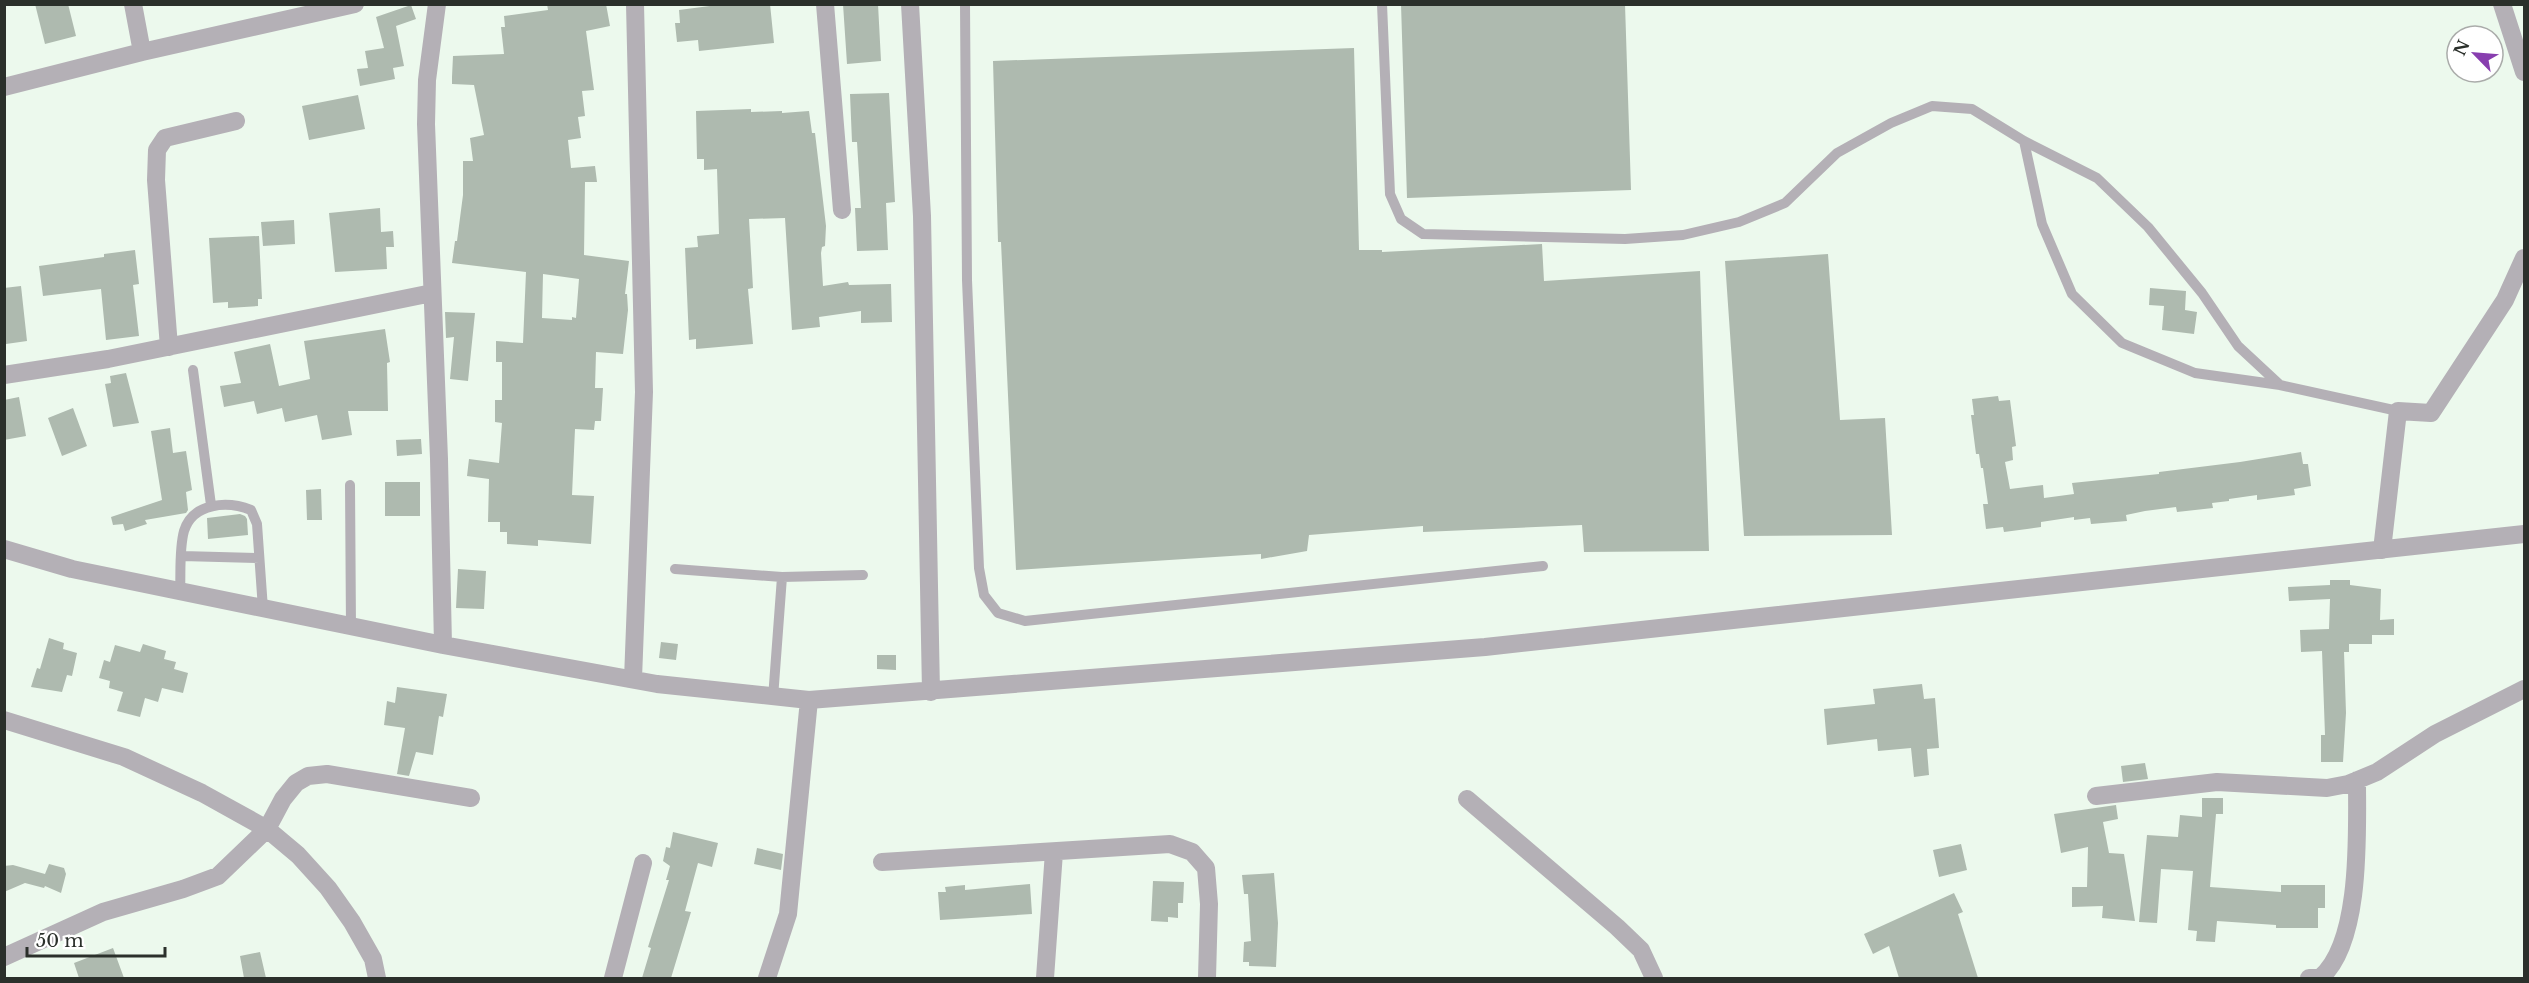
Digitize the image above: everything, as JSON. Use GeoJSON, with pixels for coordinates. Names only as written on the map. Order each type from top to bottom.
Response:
{"type":"FeatureCollection","features":[{"type":"Feature","properties":{"kind":"street"},"geometry":{"type":"LineString","coordinates":[[133,4],[142,52]]}},
{"type":"Feature","properties":{"kind":"street"},"geometry":{"type":"LineString","coordinates":[[437,4],[427,80],[426,124],[444,645]]}},
{"type":"Feature","properties":{"kind":"street"},"geometry":{"type":"LineString","coordinates":[[633,679],[644,392],[635,4]]}},
{"type":"Feature","properties":{"kind":"street"},"geometry":{"type":"LineString","coordinates":[[825,4],[842,210]]}},
{"type":"Feature","properties":{"kind":"street"},"geometry":{"type":"LineString","coordinates":[[910,4],[921,216],[931,692]]}},
{"type":"Feature","properties":{"kind":"street"},"geometry":{"type":"LineString","coordinates":[[2502,4],[2524,72]]}},
{"type":"Feature","properties":{"kind":"street"},"geometry":{"type":"LineString","coordinates":[[4,87],[142,52],[345,6]]}},
{"type":"Feature","properties":{"kind":"street"},"geometry":{"type":"LineString","coordinates":[[169,347],[156,180],[157,150],[165,138],[236,121]]}},
{"type":"Feature","properties":{"kind":"street"},"geometry":{"type":"LineString","coordinates":[[2382,550],[2398,411],[2431,413],[2505,300],[2524,258]]}},
{"type":"Feature","properties":{"kind":"street"},"geometry":{"type":"LineString","coordinates":[[4,375],[169,347],[432,293]]}},
{"type":"Feature","properties":{"kind":"street"},"geometry":{"type":"LineString","coordinates":[[4,549],[72,569],[351,628],[633,679],[772,698],[809,700],[1485,647],[2524,534]]}},
{"type":"Feature","properties":{"kind":"street"},"geometry":{"type":"LineString","coordinates":[[2096,796],[2217,782],[2326,788],[2377,772],[2435,735],[2524,689]]}},
{"type":"Feature","properties":{"kind":"street"},"geometry":{"type":"LineString","coordinates":[[767,978],[788,914],[809,700]]}},
{"type":"Feature","properties":{"kind":"street"},"geometry":{"type":"LineString","coordinates":[[4,720],[124,757],[202,793],[267,829],[298,855],[328,888],[372,959],[377,978]]}},
{"type":"Feature","properties":{"kind":"street"},"geometry":{"type":"LineString","coordinates":[[4,957],[103,912],[183,889],[218,876],[267,829],[289,790],[308,776],[327,774],[471,798]]}},
{"type":"Feature","properties":{"kind":"street"},"geometry":{"type":"LineString","coordinates":[[2310,978],[2320,978],[2334,962],[2353,902],[2357,780]]}},
{"type":"Feature","properties":{"kind":"street"},"geometry":{"type":"LineString","coordinates":[[1467,800],[1617,927],[1641,950],[1654,978]]}},
{"type":"Feature","properties":{"kind":"street"},"geometry":{"type":"LineString","coordinates":[[882,862],[1170,844],[1191,852],[1206,868],[1209,904],[1207,978]]}},
{"type":"Feature","properties":{"kind":"street"},"geometry":{"type":"LineString","coordinates":[[1045,978],[1054,852]]}},
{"type":"Feature","properties":{"kind":"street"},"geometry":{"type":"LineString","coordinates":[[613,978],[643,863]]}},
{"type":"Feature","properties":{"kind":"lane"},"geometry":{"type":"LineString","coordinates":[[965,4],[966,280],[976,534],[984,595],[998,613],[1025,621],[1544,566]]}},
{"type":"Feature","properties":{"kind":"lane"},"geometry":{"type":"LineString","coordinates":[[1382,4],[1390,194],[1401,219],[1423,234],[1625,238],[1683,235],[1739,222],[1785,204],[1837,153],[1891,123],[1932,106],[1972,109],[2024,141],[2097,178],[2148,227],[2202,293],[2238,346],[2280,385]]}},
{"type":"Feature","properties":{"kind":"lane"},"geometry":{"type":"LineString","coordinates":[[2024,141],[2042,224],[2072,294],[2122,343],[2195,372],[2280,385],[2398,411]]}},
{"type":"Feature","properties":{"kind":"lane"},"geometry":{"type":"LineString","coordinates":[[193,370],[210,504]]}},
{"type":"Feature","properties":{"kind":"lane"},"geometry":{"type":"LineString","coordinates":[[350,485],[351,628]]}},
{"type":"Feature","properties":{"kind":"lane"},"geometry":{"type":"LineString","coordinates":[[180,592],[183,532],[188,520],[210,504],[240,506],[251,510],[257,524],[263,609]]}},
{"type":"Feature","properties":{"kind":"lane"},"geometry":{"type":"LineString","coordinates":[[182,556],[259,558]]}},
{"type":"Feature","properties":{"kind":"lane"},"geometry":{"type":"LineString","coordinates":[[675,569],[782,577],[863,575]]}},
{"type":"Feature","properties":{"kind":"lane"},"geometry":{"type":"LineString","coordinates":[[772,698],[782,577]]}},
{"type":"Feature","properties":{"kind":"building"},"geometry":{"type":"Polygon","coordinates":[[[35,4],[68,4],[76,36],[45,44],[35,4]]]}},
{"type":"Feature","properties":{"kind":"building"},"geometry":{"type":"Polygon","coordinates":[[[547,4],[606,4],[610,26],[586,31],[594,90],[582,91],[585,116],[578,117],[581,138],[568,140],[571,168],[595,166],[597,182],[585,182],[584,255],[629,261],[625,294],[627,294],[628,310],[623,354],[596,352],[595,388],[603,388],[601,421],[595,421],[594,430],[575,429],[572,495],[594,496],[591,544],[538,540],[538,546],[507,544],[507,532],[500,532],[500,522],[488,522],[489,479],[467,476],[469,459],[499,463],[502,423],[495,422],[495,400],[502,400],[502,362],[496,362],[496,341],[523,343],[526,272],[452,263],[463,195],[463,161],[473,161],[470,138],[484,135],[474,85],[452,84],[452,77],[453,56],[504,54],[501,27],[505,27],[504,16],[548,10],[547,4]],[[543,274],[542,318],[572,320],[572,317],[576,318],[579,279],[543,274]]]}},
{"type":"Feature","properties":{"kind":"building"},"geometry":{"type":"Polygon","coordinates":[[[725,4],[770,4],[774,43],[699,51],[698,40],[677,42],[675,23],[680,23],[679,10],[725,4]]]}},
{"type":"Feature","properties":{"kind":"building"},"geometry":{"type":"Polygon","coordinates":[[[843,4],[878,4],[881,61],[847,64],[843,4]]]}},
{"type":"Feature","properties":{"kind":"building"},"geometry":{"type":"Polygon","coordinates":[[[1401,4],[1625,4],[1631,190],[1407,198],[1401,4]]]}},
{"type":"Feature","properties":{"kind":"building"},"geometry":{"type":"Polygon","coordinates":[[[411,5],[416,19],[396,26],[404,66],[393,68],[395,79],[360,86],[357,69],[368,68],[365,51],[384,48],[376,17],[411,5]]]}},
{"type":"Feature","properties":{"kind":"building"},"geometry":{"type":"Polygon","coordinates":[[[1354,48],[1359,250],[1382,250],[1382,252],[1542,244],[1544,281],[1700,271],[1709,551],[1584,552],[1582,525],[1423,532],[1423,526],[1309,535],[1307,551],[1261,559],[1261,554],[1016,570],[1001,242],[998,242],[993,61],[1354,48]]]}},
{"type":"Feature","properties":{"kind":"building"},"geometry":{"type":"Polygon","coordinates":[[[889,93],[895,202],[886,203],[888,250],[857,251],[855,208],[861,208],[857,142],[852,142],[850,94],[889,93]]]}},
{"type":"Feature","properties":{"kind":"building"},"geometry":{"type":"Polygon","coordinates":[[[358,95],[365,129],[309,140],[302,106],[358,95]]]}},
{"type":"Feature","properties":{"kind":"building"},"geometry":{"type":"Polygon","coordinates":[[[751,109],[751,112],[809,111],[812,133],[815,133],[826,226],[825,246],[822,247],[821,253],[823,286],[848,282],[849,285],[891,284],[892,322],[861,323],[861,311],[819,317],[820,327],[792,330],[785,218],[749,219],[753,288],[748,289],[753,344],[696,349],[696,339],[689,340],[685,248],[698,247],[697,236],[719,234],[717,169],[704,170],[704,159],[697,159],[696,111],[751,109]]]}},
{"type":"Feature","properties":{"kind":"building"},"geometry":{"type":"Polygon","coordinates":[[[380,208],[381,232],[393,231],[394,247],[386,247],[387,269],[335,272],[329,213],[380,208]]]}},
{"type":"Feature","properties":{"kind":"building"},"geometry":{"type":"Polygon","coordinates":[[[294,220],[295,244],[263,246],[261,222],[294,220]]]}},
{"type":"Feature","properties":{"kind":"building"},"geometry":{"type":"Polygon","coordinates":[[[259,236],[262,299],[258,299],[258,306],[228,308],[228,302],[213,303],[209,238],[259,236]]]}},
{"type":"Feature","properties":{"kind":"building"},"geometry":{"type":"Polygon","coordinates":[[[135,250],[139,284],[133,285],[139,336],[106,340],[101,289],[43,296],[39,266],[104,257],[104,254],[135,250]]]}},
{"type":"Feature","properties":{"kind":"building"},"geometry":{"type":"Polygon","coordinates":[[[1828,254],[1840,420],[1885,418],[1892,535],[1744,536],[1725,261],[1828,254]]]}},
{"type":"Feature","properties":{"kind":"building"},"geometry":{"type":"Polygon","coordinates":[[[21,286],[27,341],[6,344],[4,288],[21,286]]]}},
{"type":"Feature","properties":{"kind":"building"},"geometry":{"type":"Polygon","coordinates":[[[2150,288],[2186,291],[2185,310],[2197,312],[2194,334],[2162,330],[2164,306],[2149,305],[2150,288]]]}},
{"type":"Feature","properties":{"kind":"building"},"geometry":{"type":"Polygon","coordinates":[[[445,312],[475,313],[468,381],[450,379],[454,337],[446,338],[445,312]]]}},
{"type":"Feature","properties":{"kind":"building"},"geometry":{"type":"Polygon","coordinates":[[[385,329],[390,362],[387,363],[388,411],[348,411],[352,435],[322,440],[317,415],[285,422],[282,408],[257,414],[254,401],[224,407],[220,386],[241,383],[234,352],[270,344],[279,386],[310,379],[304,341],[385,329]]]}},
{"type":"Feature","properties":{"kind":"building"},"geometry":{"type":"Polygon","coordinates":[[[126,373],[139,423],[113,427],[105,384],[111,383],[110,376],[126,373]]]}},
{"type":"Feature","properties":{"kind":"building"},"geometry":{"type":"Polygon","coordinates":[[[1998,396],[1999,401],[2010,400],[2016,446],[2012,447],[2013,460],[2005,462],[2010,489],[2043,485],[2044,498],[2074,494],[2072,483],[2159,474],[2159,472],[2301,452],[2303,464],[2308,464],[2311,486],[2294,489],[2295,495],[2257,500],[2257,495],[2229,499],[2229,501],[2212,503],[2213,508],[2177,512],[2176,507],[2145,511],[2126,515],[2127,521],[2091,524],[2090,518],[2074,520],[2074,517],[2041,522],[2041,527],[2027,529],[2004,532],[2003,527],[1986,529],[1983,504],[1988,504],[1983,468],[1981,468],[1979,454],[1976,454],[1971,415],[1974,415],[1972,399],[1998,396]]]}},
{"type":"Feature","properties":{"kind":"building"},"geometry":{"type":"Polygon","coordinates":[[[19,397],[26,436],[4,440],[4,400],[19,397]]]}},
{"type":"Feature","properties":{"kind":"building"},"geometry":{"type":"Polygon","coordinates":[[[73,408],[87,446],[62,456],[48,418],[73,408]]]}},
{"type":"Feature","properties":{"kind":"building"},"geometry":{"type":"Polygon","coordinates":[[[170,428],[173,453],[186,451],[192,490],[186,492],[188,510],[186,513],[145,520],[147,524],[125,531],[123,524],[113,525],[111,517],[162,500],[151,431],[170,428]]]}},
{"type":"Feature","properties":{"kind":"building"},"geometry":{"type":"Polygon","coordinates":[[[421,439],[422,454],[397,456],[396,440],[421,439]]]}},
{"type":"Feature","properties":{"kind":"building"},"geometry":{"type":"Polygon","coordinates":[[[385,482],[420,482],[420,516],[385,516],[385,482]]]}},
{"type":"Feature","properties":{"kind":"building"},"geometry":{"type":"Polygon","coordinates":[[[321,489],[322,520],[307,520],[306,490],[321,489]]]}},
{"type":"Feature","properties":{"kind":"building"},"geometry":{"type":"Polygon","coordinates":[[[240,514],[247,519],[248,535],[208,539],[207,518],[240,514]]]}},
{"type":"Feature","properties":{"kind":"building"},"geometry":{"type":"Polygon","coordinates":[[[458,569],[486,571],[484,609],[456,608],[458,569]]]}},
{"type":"Feature","properties":{"kind":"building"},"geometry":{"type":"Polygon","coordinates":[[[2330,580],[2350,580],[2350,585],[2381,589],[2380,620],[2394,619],[2394,635],[2372,635],[2372,644],[2349,644],[2349,652],[2344,652],[2346,713],[2343,762],[2321,762],[2321,735],[2325,735],[2322,651],[2301,652],[2300,630],[2329,629],[2330,599],[2289,601],[2288,587],[2330,585],[2330,580]]]}},
{"type":"Feature","properties":{"kind":"building"},"geometry":{"type":"Polygon","coordinates":[[[49,638],[64,643],[63,649],[77,653],[72,676],[67,675],[62,692],[31,687],[37,668],[40,669],[49,638]]]}},
{"type":"Feature","properties":{"kind":"building"},"geometry":{"type":"Polygon","coordinates":[[[661,642],[678,644],[676,660],[659,658],[661,642]]]}},
{"type":"Feature","properties":{"kind":"building"},"geometry":{"type":"Polygon","coordinates":[[[143,644],[166,651],[164,659],[176,662],[174,669],[188,673],[183,693],[162,688],[158,702],[145,698],[140,717],[117,711],[123,692],[109,688],[110,681],[99,678],[104,660],[110,662],[115,645],[140,652],[143,644]]]}},
{"type":"Feature","properties":{"kind":"building"},"geometry":{"type":"Polygon","coordinates":[[[877,655],[896,655],[896,670],[877,669],[877,655]]]}},
{"type":"Feature","properties":{"kind":"building"},"geometry":{"type":"Polygon","coordinates":[[[1922,684],[1924,699],[1935,698],[1939,748],[1927,749],[1929,775],[1914,777],[1911,748],[1878,751],[1877,739],[1827,745],[1824,709],[1875,704],[1873,689],[1922,684]]]}},
{"type":"Feature","properties":{"kind":"building"},"geometry":{"type":"Polygon","coordinates":[[[397,687],[447,694],[443,717],[439,716],[433,755],[416,752],[409,776],[397,774],[405,728],[384,725],[387,701],[395,703],[397,687]]]}},
{"type":"Feature","properties":{"kind":"building"},"geometry":{"type":"Polygon","coordinates":[[[2145,763],[2148,779],[2123,782],[2121,766],[2145,763]]]}},
{"type":"Feature","properties":{"kind":"building"},"geometry":{"type":"Polygon","coordinates":[[[2202,798],[2223,798],[2223,814],[2216,814],[2210,887],[2281,892],[2281,885],[2325,885],[2325,908],[2318,908],[2318,928],[2276,928],[2276,925],[2217,921],[2215,942],[2196,941],[2197,931],[2188,930],[2193,871],[2161,869],[2157,923],[2139,922],[2147,835],[2178,837],[2180,815],[2202,817],[2202,798]]]}},
{"type":"Feature","properties":{"kind":"building"},"geometry":{"type":"Polygon","coordinates":[[[2116,805],[2118,819],[2103,822],[2109,853],[2124,854],[2135,921],[2102,918],[2103,906],[2072,907],[2072,887],[2087,887],[2088,847],[2061,853],[2054,814],[2116,805]]]}},
{"type":"Feature","properties":{"kind":"building"},"geometry":{"type":"Polygon","coordinates":[[[673,832],[718,843],[712,867],[698,863],[685,911],[691,912],[671,978],[642,978],[651,948],[648,947],[669,880],[666,880],[670,866],[663,861],[666,847],[670,848],[673,832]]]}},
{"type":"Feature","properties":{"kind":"building"},"geometry":{"type":"Polygon","coordinates":[[[1961,844],[1967,870],[1939,877],[1933,850],[1961,844]]]}},
{"type":"Feature","properties":{"kind":"building"},"geometry":{"type":"Polygon","coordinates":[[[757,848],[783,854],[781,870],[754,864],[757,848]]]}},
{"type":"Feature","properties":{"kind":"building"},"geometry":{"type":"Polygon","coordinates":[[[49,864],[64,868],[66,874],[61,893],[45,886],[44,888],[25,883],[4,892],[4,866],[13,865],[45,874],[49,864]]]}},
{"type":"Feature","properties":{"kind":"building"},"geometry":{"type":"Polygon","coordinates":[[[1274,873],[1278,923],[1276,967],[1249,966],[1249,962],[1243,962],[1244,942],[1251,941],[1248,894],[1244,894],[1242,875],[1274,873]]]}},
{"type":"Feature","properties":{"kind":"building"},"geometry":{"type":"Polygon","coordinates":[[[1153,881],[1184,882],[1183,903],[1178,903],[1178,918],[1168,917],[1168,922],[1151,921],[1153,881]]]}},
{"type":"Feature","properties":{"kind":"building"},"geometry":{"type":"Polygon","coordinates":[[[1030,884],[1032,914],[940,920],[938,892],[946,892],[945,887],[965,885],[965,890],[1030,884]]]}},
{"type":"Feature","properties":{"kind":"building"},"geometry":{"type":"Polygon","coordinates":[[[1954,893],[1963,912],[1958,914],[1978,978],[1899,978],[1889,946],[1873,954],[1864,934],[1954,893]]]}},
{"type":"Feature","properties":{"kind":"building"},"geometry":{"type":"Polygon","coordinates":[[[113,948],[124,978],[79,978],[74,963],[113,948]]]}},
{"type":"Feature","properties":{"kind":"building"},"geometry":{"type":"Polygon","coordinates":[[[260,952],[266,978],[244,978],[240,956],[260,952]]]}}]}
